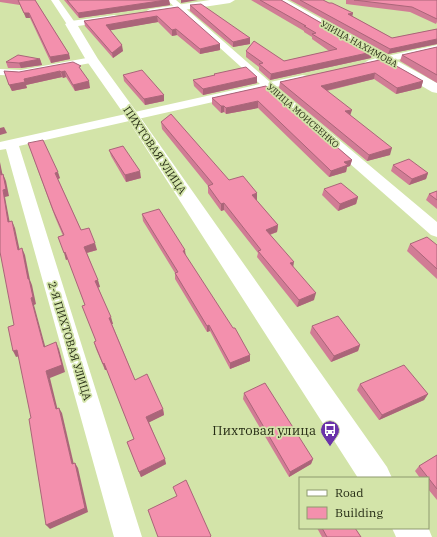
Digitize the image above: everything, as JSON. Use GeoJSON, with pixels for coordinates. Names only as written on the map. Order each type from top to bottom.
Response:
{"type":"FeatureCollection","features":[{"type":"Feature","properties":{"kind":"street","name":"ПИХТОВАЯ УЛИЦА"},"geometry":{"type":"LineString","coordinates":[[55,0],[92,60],[133,117],[375,477]]}},
{"type":"Feature","properties":{"kind":"street"},"geometry":{"type":"LineString","coordinates":[[137,14],[175,4],[230,0]]}},
{"type":"Feature","properties":{"kind":"street","name":"УЛИЦА НАХИМОВА"},"geometry":{"type":"LineString","coordinates":[[280,0],[388,59],[437,89]]}},
{"type":"Feature","properties":{"kind":"street","name":"УЛИЦА МОИСЕЕНКО"},"geometry":{"type":"LineString","coordinates":[[175,4],[437,231]]}},
{"type":"Feature","properties":{"kind":"street"},"geometry":{"type":"LineString","coordinates":[[71,24],[122,16]]}},
{"type":"Feature","properties":{"kind":"street"},"geometry":{"type":"LineString","coordinates":[[358,66],[437,48]]}},
{"type":"Feature","properties":{"kind":"street"},"geometry":{"type":"LineString","coordinates":[[0,72],[21,73],[92,60]]}},
{"type":"Feature","properties":{"kind":"street"},"geometry":{"type":"LineString","coordinates":[[6,145],[313,76]]}},
{"type":"Feature","properties":{"kind":"street","name":"2-Я ПИХТОВАЯ УЛИЦА"},"geometry":{"type":"LineString","coordinates":[[6,145],[128,537]]}},
{"type":"Feature","properties":{"kind":"building"},"geometry":{"type":"Polygon","coordinates":[[[18,0],[35,0],[69,54],[50,57],[29,13],[24,13],[18,0]]]}},
{"type":"Feature","properties":{"kind":"building"},"geometry":{"type":"Polygon","coordinates":[[[67,0],[166,0],[78,13],[67,0]]]}},
{"type":"Feature","properties":{"kind":"building"},"geometry":{"type":"Polygon","coordinates":[[[260,0],[281,0],[372,52],[271,74],[259,64],[263,63],[246,51],[254,41],[284,61],[337,49],[312,34],[316,33],[304,26],[306,26],[260,0]]]}},
{"type":"Feature","properties":{"kind":"building"},"geometry":{"type":"Polygon","coordinates":[[[300,0],[323,0],[332,3],[353,13],[348,14],[392,38],[437,29],[437,39],[390,49],[300,0]]]}},
{"type":"Feature","properties":{"kind":"building"},"geometry":{"type":"Polygon","coordinates":[[[354,0],[437,0],[437,19],[412,7],[354,0]]]}},
{"type":"Feature","properties":{"kind":"building"},"geometry":{"type":"Polygon","coordinates":[[[201,4],[250,38],[233,42],[190,5],[201,4]]]}},
{"type":"Feature","properties":{"kind":"building"},"geometry":{"type":"Polygon","coordinates":[[[178,7],[220,44],[200,49],[176,29],[172,30],[157,16],[106,25],[122,45],[112,53],[84,21],[178,7]]]}},
{"type":"Feature","properties":{"kind":"building"},"geometry":{"type":"Polygon","coordinates":[[[437,47],[437,75],[402,55],[437,47]]]}},
{"type":"Feature","properties":{"kind":"building"},"geometry":{"type":"Polygon","coordinates":[[[18,55],[40,59],[19,63],[6,62],[18,55]]]}},
{"type":"Feature","properties":{"kind":"building"},"geometry":{"type":"Polygon","coordinates":[[[384,59],[423,81],[397,88],[375,73],[321,86],[352,110],[345,111],[392,148],[369,155],[280,82],[384,59]]]}},
{"type":"Feature","properties":{"kind":"building"},"geometry":{"type":"Polygon","coordinates":[[[73,62],[81,66],[79,67],[89,81],[73,85],[65,71],[60,71],[24,79],[25,82],[9,85],[4,71],[19,72],[73,62]]]}},
{"type":"Feature","properties":{"kind":"building"},"geometry":{"type":"Polygon","coordinates":[[[246,67],[257,77],[203,89],[193,80],[215,75],[214,74],[246,67]]]}},
{"type":"Feature","properties":{"kind":"building"},"geometry":{"type":"Polygon","coordinates":[[[142,70],[164,95],[144,99],[123,75],[142,70]]]}},
{"type":"Feature","properties":{"kind":"building"},"geometry":{"type":"Polygon","coordinates":[[[266,86],[352,160],[344,162],[348,165],[331,171],[258,101],[226,108],[221,106],[212,98],[266,86]]]}},
{"type":"Feature","properties":{"kind":"building"},"geometry":{"type":"Polygon","coordinates":[[[171,114],[229,180],[243,176],[257,193],[252,195],[278,225],[266,230],[294,262],[290,263],[316,293],[299,300],[258,251],[261,250],[224,203],[221,204],[208,186],[213,184],[161,122],[171,114]]]}},
{"type":"Feature","properties":{"kind":"building"},"geometry":{"type":"Polygon","coordinates":[[[43,140],[58,172],[55,173],[81,230],[89,228],[95,243],[84,247],[98,280],[95,281],[111,317],[109,318],[135,380],[147,374],[163,409],[146,417],[165,459],[139,472],[127,442],[134,439],[104,363],[103,364],[94,342],[96,341],[82,306],[85,305],[58,237],[64,235],[28,143],[43,140]]]}},
{"type":"Feature","properties":{"kind":"building"},"geometry":{"type":"Polygon","coordinates":[[[123,146],[140,171],[125,175],[109,150],[123,146]]]}},
{"type":"Feature","properties":{"kind":"building"},"geometry":{"type":"Polygon","coordinates":[[[409,159],[428,173],[412,179],[393,165],[409,159]]]}},
{"type":"Feature","properties":{"kind":"building"},"geometry":{"type":"Polygon","coordinates":[[[0,169],[1,175],[3,174],[6,189],[3,190],[8,222],[12,221],[18,250],[22,248],[33,297],[31,298],[44,347],[56,342],[62,365],[46,371],[56,409],[59,408],[72,464],[75,463],[85,508],[46,525],[29,419],[31,418],[17,350],[13,351],[8,327],[14,325],[0,252],[0,169]]]}},
{"type":"Feature","properties":{"kind":"building"},"geometry":{"type":"Polygon","coordinates":[[[341,183],[358,197],[340,204],[324,189],[341,183]]]}},
{"type":"Feature","properties":{"kind":"building"},"geometry":{"type":"Polygon","coordinates":[[[437,191],[437,200],[429,194],[437,191]]]}},
{"type":"Feature","properties":{"kind":"building"},"geometry":{"type":"Polygon","coordinates":[[[159,209],[185,250],[183,251],[233,328],[235,328],[250,355],[230,363],[209,325],[207,326],[175,273],[178,272],[142,214],[159,209]]]}},
{"type":"Feature","properties":{"kind":"building"},"geometry":{"type":"Polygon","coordinates":[[[427,237],[437,245],[437,269],[410,244],[427,237]]]}},
{"type":"Feature","properties":{"kind":"building"},"geometry":{"type":"Polygon","coordinates":[[[338,316],[360,345],[334,356],[312,326],[338,316]]]}},
{"type":"Feature","properties":{"kind":"building"},"geometry":{"type":"Polygon","coordinates":[[[404,365],[428,394],[382,415],[360,384],[404,365]]]}},
{"type":"Feature","properties":{"kind":"building"},"geometry":{"type":"Polygon","coordinates":[[[265,383],[313,459],[290,472],[244,393],[265,383]]]}},
{"type":"Feature","properties":{"kind":"building"},"geometry":{"type":"Polygon","coordinates":[[[437,455],[437,489],[429,477],[419,466],[437,455]]]}},
{"type":"Feature","properties":{"kind":"building"},"geometry":{"type":"Polygon","coordinates":[[[186,480],[211,536],[158,537],[148,510],[177,496],[173,487],[186,480]]]}},
{"type":"Feature","properties":{"kind":"building"},"geometry":{"type":"Polygon","coordinates":[[[323,529],[356,529],[361,537],[327,537],[323,529]]]}},
{"type":"Feature","properties":{"kind":"place","name":"Пихтовая улица"},"geometry":{"type":"Point","coordinates":[330,447]}}]}
